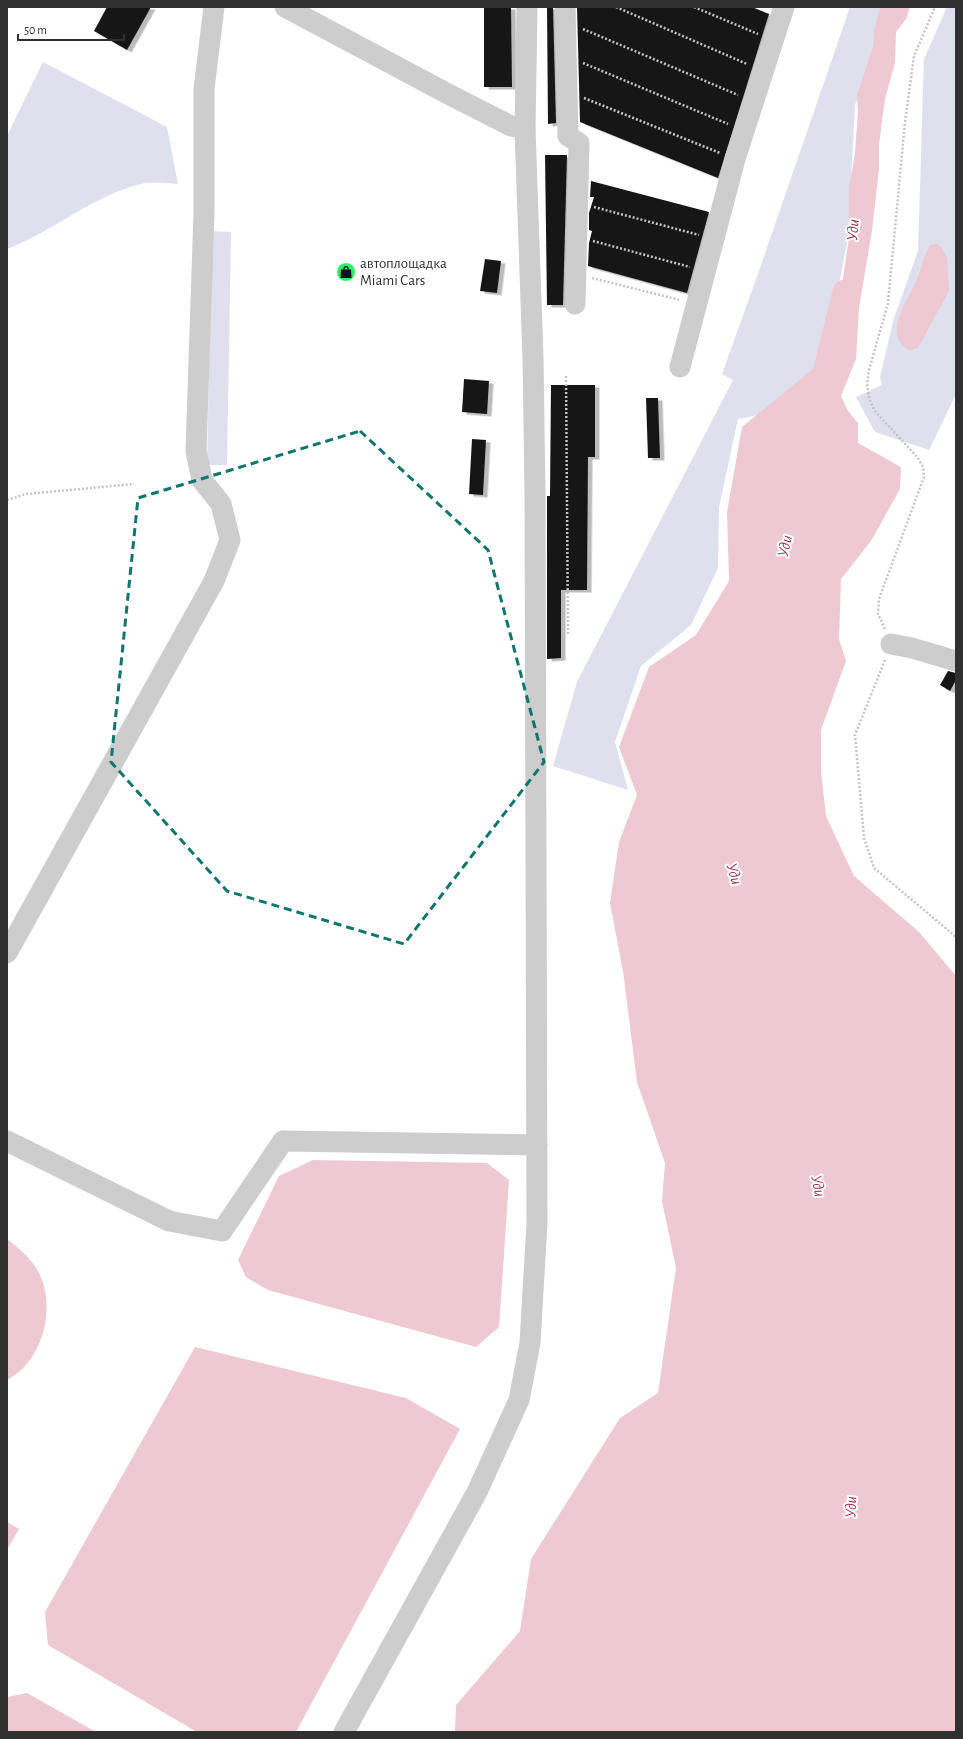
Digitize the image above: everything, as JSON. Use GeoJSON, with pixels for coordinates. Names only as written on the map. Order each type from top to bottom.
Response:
{"type":"FeatureCollection","features":[{"type":"Feature","properties":{"kind":"street"},"geometry":{"type":"LineString","coordinates":[[7,953],[214,581],[230,540],[221,504],[202,480],[196,451],[204,213],[204,89],[214,7]]}},
{"type":"Feature","properties":{"kind":"street"},"geometry":{"type":"LineString","coordinates":[[285,7],[511,126],[525,128]]}},
{"type":"Feature","properties":{"kind":"street"},"geometry":{"type":"LineString","coordinates":[[344,1732],[477,1492],[519,1400],[530,1344],[537,1222],[537,1145],[535,494],[533,358],[525,128],[527,7]]}},
{"type":"Feature","properties":{"kind":"street"},"geometry":{"type":"LineString","coordinates":[[680,367],[735,159],[784,7]]}},
{"type":"Feature","properties":{"kind":"street"},"geometry":{"type":"LineString","coordinates":[[565,14],[568,136],[579,143],[575,304]]}},
{"type":"Feature","properties":{"kind":"street"},"geometry":{"type":"LineString","coordinates":[[891,644],[912,648],[956,661]]}},
{"type":"Feature","properties":{"kind":"street"},"geometry":{"type":"LineString","coordinates":[[7,1141],[169,1220],[222,1231],[283,1141],[537,1145]]}},
{"type":"Feature","properties":{"kind":"path"},"geometry":{"type":"LineString","coordinates":[[616,7],[763,71]]}},
{"type":"Feature","properties":{"kind":"path"},"geometry":{"type":"LineString","coordinates":[[694,7],[773,40]]}},
{"type":"Feature","properties":{"kind":"path"},"geometry":{"type":"LineString","coordinates":[[935,7],[914,56],[905,122],[888,303],[869,370],[867,384],[868,398],[874,410],[918,458],[923,467],[924,477],[879,599],[878,614],[891,644],[855,735],[856,772],[864,838],[874,868],[956,937]]}},
{"type":"Feature","properties":{"kind":"path"},"geometry":{"type":"LineString","coordinates":[[565,14],[754,102]]}},
{"type":"Feature","properties":{"kind":"path"},"geometry":{"type":"LineString","coordinates":[[566,56],[744,130]]}},
{"type":"Feature","properties":{"kind":"path"},"geometry":{"type":"LineString","coordinates":[[567,91],[735,159]]}},
{"type":"Feature","properties":{"kind":"path"},"geometry":{"type":"LineString","coordinates":[[578,203],[714,239]]}},
{"type":"Feature","properties":{"kind":"path"},"geometry":{"type":"LineString","coordinates":[[577,237],[706,271]]}},
{"type":"Feature","properties":{"kind":"path"},"geometry":{"type":"LineString","coordinates":[[576,274],[697,304]]}},
{"type":"Feature","properties":{"kind":"path"},"geometry":{"type":"LineString","coordinates":[[566,376],[568,634]]}},
{"type":"Feature","properties":{"kind":"path"},"geometry":{"type":"LineString","coordinates":[[7,500],[26,494],[134,484]]}},
{"type":"Feature","properties":{"kind":"highlighted area"},"geometry":{"type":"Polygon","coordinates":[[[360,431],[488,550],[544,762],[404,944],[227,891],[111,762],[138,498],[360,431]]]}},
{"type":"Feature","properties":{"kind":"shaded area"},"geometry":{"type":"Polygon","coordinates":[[[850,7],[881,7],[873,54],[855,105],[848,238],[831,325],[803,406],[738,419],[719,507],[718,568],[691,625],[641,666],[615,742],[628,790],[553,766],[577,682],[733,380],[722,374],[850,7]]]}},
{"type":"Feature","properties":{"kind":"shaded area"},"geometry":{"type":"Polygon","coordinates":[[[947,7],[956,7],[956,394],[929,450],[875,432],[856,397],[882,385],[880,377],[894,318],[918,251],[924,59],[947,7]]]}},
{"type":"Feature","properties":{"kind":"shaded area"},"geometry":{"type":"Polygon","coordinates":[[[43,62],[167,127],[178,184],[159,182],[141,184],[123,190],[89,205],[41,233],[7,249],[7,136],[43,62]]]}},
{"type":"Feature","properties":{"kind":"shaded area"},"geometry":{"type":"Polygon","coordinates":[[[212,231],[231,232],[227,465],[207,465],[212,231]]]}},
{"type":"Feature","properties":{"kind":"water"},"geometry":{"type":"Polygon","coordinates":[[[880,7],[910,7],[906,19],[896,32],[895,63],[885,99],[879,144],[879,168],[872,231],[859,308],[856,359],[841,396],[848,411],[858,423],[858,443],[901,467],[900,489],[871,541],[841,579],[839,639],[846,661],[821,730],[821,771],[826,816],[854,876],[919,932],[956,976],[956,1732],[455,1732],[456,1705],[520,1631],[531,1559],[620,1418],[658,1393],[676,1268],[662,1201],[665,1163],[637,1082],[623,971],[610,903],[619,842],[637,795],[619,747],[649,667],[696,635],[729,581],[727,512],[742,427],[818,365],[836,339],[839,304],[849,238],[849,188],[855,153],[858,112],[857,96],[873,46],[874,31],[880,7]]]}},
{"type":"Feature","properties":{"kind":"water"},"geometry":{"type":"Polygon","coordinates":[[[937,244],[942,248],[947,258],[949,291],[918,348],[909,350],[901,343],[897,335],[897,326],[928,249],[930,245],[937,244]]]}},
{"type":"Feature","properties":{"kind":"water"},"geometry":{"type":"Polygon","coordinates":[[[313,1160],[487,1163],[509,1180],[499,1327],[476,1347],[268,1290],[246,1277],[238,1260],[279,1176],[313,1160]]]}},
{"type":"Feature","properties":{"kind":"water"},"geometry":{"type":"Polygon","coordinates":[[[7,1239],[34,1264],[45,1289],[47,1304],[43,1334],[37,1348],[29,1361],[19,1372],[7,1380],[7,1239]]]}},
{"type":"Feature","properties":{"kind":"water"},"geometry":{"type":"Polygon","coordinates":[[[195,1347],[406,1398],[460,1429],[296,1732],[197,1732],[48,1645],[45,1612],[195,1347]]]}},
{"type":"Feature","properties":{"kind":"water"},"geometry":{"type":"Polygon","coordinates":[[[7,1522],[19,1529],[7,1550],[7,1522]]]}},
{"type":"Feature","properties":{"kind":"water"},"geometry":{"type":"Polygon","coordinates":[[[27,1693],[96,1732],[7,1732],[7,1697],[27,1693]]]}},
{"type":"Feature","properties":{"kind":"building"},"geometry":{"type":"Polygon","coordinates":[[[107,7],[151,7],[127,50],[94,31],[107,7]]]}},
{"type":"Feature","properties":{"kind":"building"},"geometry":{"type":"Polygon","coordinates":[[[484,7],[511,7],[512,87],[484,87],[484,7]]]}},
{"type":"Feature","properties":{"kind":"building"},"geometry":{"type":"Polygon","coordinates":[[[547,7],[553,7],[556,123],[548,124],[547,7]]]}},
{"type":"Feature","properties":{"kind":"building"},"geometry":{"type":"Polygon","coordinates":[[[577,7],[752,7],[769,14],[718,178],[580,122],[577,7]]]}},
{"type":"Feature","properties":{"kind":"building"},"geometry":{"type":"Polygon","coordinates":[[[545,155],[567,155],[563,305],[547,305],[545,155]]]}},
{"type":"Feature","properties":{"kind":"building"},"geometry":{"type":"Polygon","coordinates":[[[591,181],[709,212],[687,293],[588,266],[589,243],[592,231],[589,230],[589,213],[594,197],[590,197],[591,181]]]}},
{"type":"Feature","properties":{"kind":"building"},"geometry":{"type":"Polygon","coordinates":[[[485,259],[501,261],[497,293],[480,291],[485,259]]]}},
{"type":"Feature","properties":{"kind":"building"},"geometry":{"type":"Polygon","coordinates":[[[464,379],[489,381],[487,414],[462,412],[464,379]]]}},
{"type":"Feature","properties":{"kind":"building"},"geometry":{"type":"Polygon","coordinates":[[[551,385],[595,385],[595,457],[588,457],[587,590],[561,590],[561,658],[547,659],[547,496],[550,496],[551,385]]]}},
{"type":"Feature","properties":{"kind":"building"},"geometry":{"type":"Polygon","coordinates":[[[646,398],[658,398],[660,458],[648,458],[646,398]]]}},
{"type":"Feature","properties":{"kind":"building"},"geometry":{"type":"Polygon","coordinates":[[[472,439],[486,440],[483,495],[469,494],[472,439]]]}},
{"type":"Feature","properties":{"kind":"building"},"geometry":{"type":"Polygon","coordinates":[[[948,671],[956,673],[956,680],[950,691],[940,685],[948,671]]]}},
{"type":"Feature","properties":{"kind":"waterway","name":"Уди"},"geometry":{"type":"LineString","coordinates":[[824,377],[845,292]]}},
{"type":"Feature","properties":{"kind":"place","name":"автоплощадка Miami Cars"},"geometry":{"type":"Point","coordinates":[346,272]}}]}
